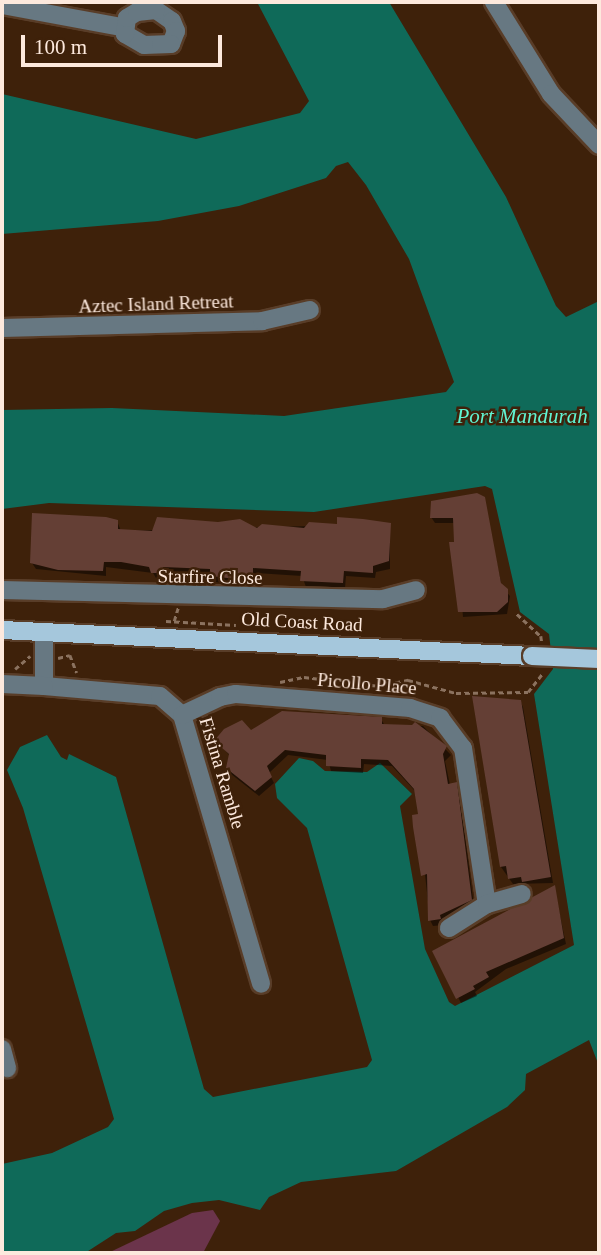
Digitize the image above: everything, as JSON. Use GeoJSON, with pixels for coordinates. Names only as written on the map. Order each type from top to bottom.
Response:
{"type":"FeatureCollection","features":[{"type":"Feature","properties":{"kind":"main road","name":"Old Coast Road"},"geometry":{"type":"LineString","coordinates":[[2,630],[537,652],[599,659]]}},
{"type":"Feature","properties":{"kind":"street"},"geometry":{"type":"LineString","coordinates":[[495,2],[551,94],[599,145]]}},
{"type":"Feature","properties":{"kind":"street"},"geometry":{"type":"LineString","coordinates":[[2,5],[122,27]]}},
{"type":"Feature","properties":{"kind":"street","name":"Aztec Island Retreat"},"geometry":{"type":"LineString","coordinates":[[2,328],[262,321],[310,310]]}},
{"type":"Feature","properties":{"kind":"street","name":"Starfire Close"},"geometry":{"type":"LineString","coordinates":[[2,590],[383,599],[416,590]]}},
{"type":"Feature","properties":{"kind":"street"},"geometry":{"type":"LineString","coordinates":[[44,632],[44,686]]}},
{"type":"Feature","properties":{"kind":"street","name":"Fistina Ramble"},"geometry":{"type":"LineString","coordinates":[[3,680],[160,696],[182,715],[261,984]]}},
{"type":"Feature","properties":{"kind":"street","name":"Picollo Place"},"geometry":{"type":"LineString","coordinates":[[182,715],[236,694],[410,708],[440,718],[463,748],[487,904]]}},
{"type":"Feature","properties":{"kind":"street"},"geometry":{"type":"LineString","coordinates":[[449,928],[487,904],[522,894]]}},
{"type":"Feature","properties":{"kind":"street"},"geometry":{"type":"LineString","coordinates":[[2,1049],[7,1068]]}},
{"type":"Feature","properties":{"kind":"path"},"geometry":{"type":"LineString","coordinates":[[517,614],[541,636],[537,652]]}},
{"type":"Feature","properties":{"kind":"path"},"geometry":{"type":"LineString","coordinates":[[47,657],[69,654],[79,675]]}},
{"type":"Feature","properties":{"kind":"path"},"geometry":{"type":"LineString","coordinates":[[3,680],[26,656],[37,657]]}},
{"type":"Feature","properties":{"kind":"path"},"geometry":{"type":"LineString","coordinates":[[276,684],[304,677],[379,686],[408,680],[456,693],[528,692],[546,671]]}},
{"type":"Feature","properties":{"kind":"shaded area"},"geometry":{"type":"Polygon","coordinates":[[[213,1210],[220,1221],[203,1253],[108,1253],[192,1213],[213,1210]]]}},
{"type":"Feature","properties":{"kind":"water","name":"Port Mandurah"},"geometry":{"type":"Polygon","coordinates":[[[257,2],[389,2],[506,197],[556,306],[566,317],[599,301],[599,1066],[589,1040],[526,1074],[525,1090],[507,1107],[396,1171],[301,1182],[269,1197],[260,1210],[219,1200],[192,1203],[164,1211],[135,1231],[116,1233],[85,1253],[2,1253],[2,1164],[52,1153],[108,1127],[114,1119],[23,808],[7,770],[20,747],[47,735],[61,757],[67,760],[69,754],[116,777],[204,1089],[213,1097],[367,1067],[372,1060],[307,828],[277,798],[275,784],[299,758],[313,761],[325,771],[367,772],[380,763],[412,794],[400,806],[425,949],[449,1002],[455,1006],[574,945],[534,694],[553,669],[549,634],[520,612],[492,489],[485,486],[314,512],[49,503],[2,509],[2,410],[112,408],[284,416],[446,392],[454,382],[409,259],[366,185],[348,162],[336,166],[326,178],[239,206],[158,221],[2,234],[2,94],[196,139],[300,113],[309,101],[257,2]]]}},
{"type":"Feature","properties":{"kind":"building"},"geometry":{"type":"Polygon","coordinates":[[[477,493],[485,497],[501,583],[508,589],[508,602],[497,612],[458,612],[449,542],[454,542],[453,518],[430,518],[431,501],[477,493]]]}},
{"type":"Feature","properties":{"kind":"building"},"geometry":{"type":"Polygon","coordinates":[[[32,513],[106,517],[118,520],[118,529],[152,531],[157,517],[218,522],[240,519],[257,528],[262,524],[304,528],[309,522],[337,524],[337,517],[363,519],[391,523],[389,561],[373,566],[373,573],[344,571],[343,583],[300,581],[301,571],[253,568],[253,581],[210,576],[210,569],[163,567],[163,573],[151,573],[149,567],[121,562],[104,562],[103,571],[58,570],[30,563],[32,513]]]}},
{"type":"Feature","properties":{"kind":"building"},"geometry":{"type":"Polygon","coordinates":[[[472,696],[521,700],[551,877],[522,882],[521,877],[508,879],[506,866],[500,867],[472,696]]]}},
{"type":"Feature","properties":{"kind":"building"},"geometry":{"type":"Polygon","coordinates":[[[282,711],[382,717],[382,724],[412,725],[415,722],[447,746],[443,754],[448,784],[457,782],[472,900],[440,915],[441,919],[428,921],[427,874],[421,876],[413,827],[412,815],[418,814],[414,789],[388,760],[361,759],[361,768],[326,766],[326,755],[285,750],[267,766],[272,777],[255,791],[226,768],[229,754],[214,741],[224,729],[242,720],[251,730],[282,711]]]}},
{"type":"Feature","properties":{"kind":"building"},"geometry":{"type":"Polygon","coordinates":[[[555,885],[564,938],[486,972],[489,977],[473,986],[475,989],[456,999],[432,951],[555,885]]]}}]}
